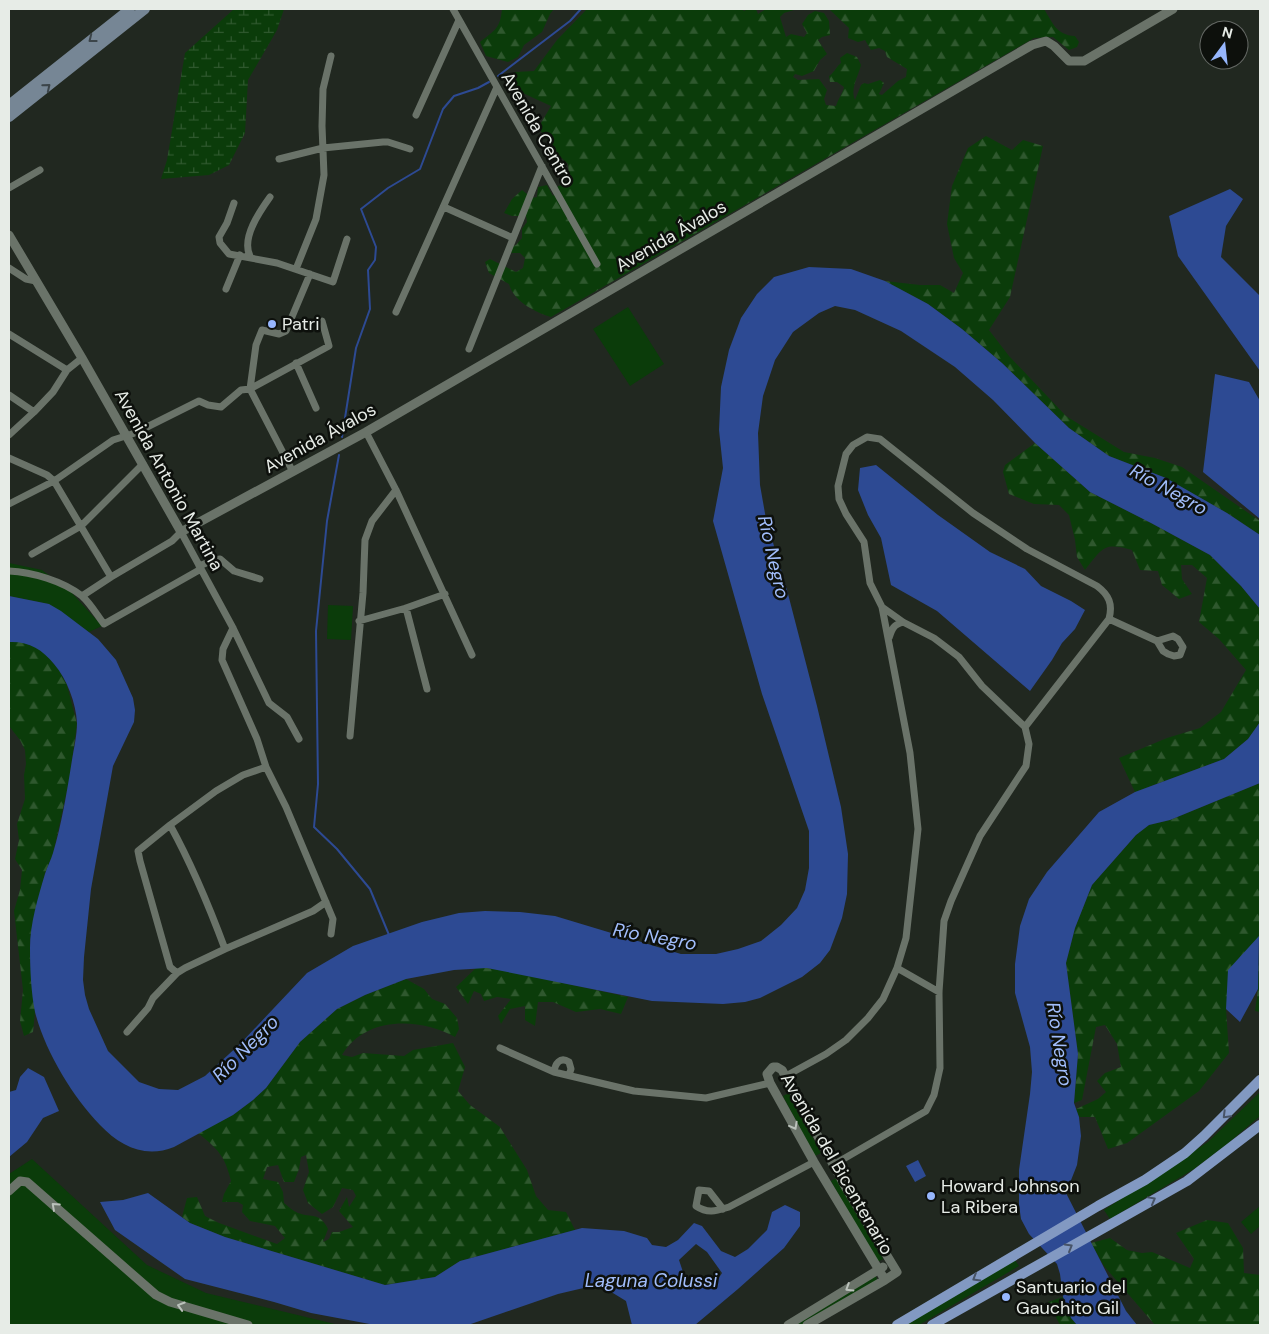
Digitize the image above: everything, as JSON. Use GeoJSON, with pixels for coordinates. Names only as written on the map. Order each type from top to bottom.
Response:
{"type":"FeatureCollection","features":[{"type":"Feature","properties":{"kind":"main road"},"geometry":{"type":"LineString","coordinates":[[9,105],[130,9]]}},
{"type":"Feature","properties":{"kind":"main road"},"geometry":{"type":"LineString","coordinates":[[9,117],[145,9]]}},
{"type":"Feature","properties":{"kind":"main road"},"geometry":{"type":"LineString","coordinates":[[897,1325],[1145,1180],[1184,1153],[1225,1117],[1260,1080]]}},
{"type":"Feature","properties":{"kind":"main road"},"geometry":{"type":"LineString","coordinates":[[932,1325],[1186,1181],[1260,1125]]}},
{"type":"Feature","properties":{"kind":"street","name":"Avenida Centro"},"geometry":{"type":"LineString","coordinates":[[452,9],[597,264]]}},
{"type":"Feature","properties":{"kind":"street","name":"Avenida Ávalos"},"geometry":{"type":"LineString","coordinates":[[181,532],[366,432],[1032,45],[1046,41],[1069,61],[1084,61],[1173,9]]}},
{"type":"Feature","properties":{"kind":"street"},"geometry":{"type":"LineString","coordinates":[[416,115],[459,20]]}},
{"type":"Feature","properties":{"kind":"street"},"geometry":{"type":"LineString","coordinates":[[296,269],[316,219],[324,174],[323,89],[331,56]]}},
{"type":"Feature","properties":{"kind":"street"},"geometry":{"type":"LineString","coordinates":[[396,312],[497,87]]}},
{"type":"Feature","properties":{"kind":"street"},"geometry":{"type":"LineString","coordinates":[[279,159],[323,148],[388,142],[410,149]]}},
{"type":"Feature","properties":{"kind":"street"},"geometry":{"type":"LineString","coordinates":[[469,349],[542,166]]}},
{"type":"Feature","properties":{"kind":"street"},"geometry":{"type":"LineString","coordinates":[[9,188],[40,170]]}},
{"type":"Feature","properties":{"kind":"street"},"geometry":{"type":"LineString","coordinates":[[250,256],[247,251],[252,227],[259,211],[270,197]]}},
{"type":"Feature","properties":{"kind":"street"},"geometry":{"type":"LineString","coordinates":[[234,203],[227,223],[219,237],[220,243],[230,254],[277,262],[333,282],[347,240]]}},
{"type":"Feature","properties":{"kind":"street"},"geometry":{"type":"LineString","coordinates":[[444,207],[513,238]]}},
{"type":"Feature","properties":{"kind":"street","name":"Avenida Antonio Martina"},"geometry":{"type":"LineString","coordinates":[[9,236],[82,358],[181,532],[269,703],[287,717],[299,739]]}},
{"type":"Feature","properties":{"kind":"street"},"geometry":{"type":"LineString","coordinates":[[226,289],[240,255]]}},
{"type":"Feature","properties":{"kind":"street"},"geometry":{"type":"LineString","coordinates":[[9,268],[26,280],[36,281]]}},
{"type":"Feature","properties":{"kind":"street"},"geometry":{"type":"LineString","coordinates":[[293,472],[250,389],[256,345],[262,330],[280,334],[286,331],[310,274]]}},
{"type":"Feature","properties":{"kind":"street"},"geometry":{"type":"LineString","coordinates":[[9,504],[54,481],[113,440],[135,433],[199,401],[221,407],[242,390],[250,389],[329,346],[322,321]]}},
{"type":"Feature","properties":{"kind":"street"},"geometry":{"type":"LineString","coordinates":[[9,334],[67,370]]}},
{"type":"Feature","properties":{"kind":"street"},"geometry":{"type":"LineString","coordinates":[[9,434],[34,412],[53,392],[67,370],[82,358]]}},
{"type":"Feature","properties":{"kind":"street"},"geometry":{"type":"LineString","coordinates":[[296,363],[316,408]]}},
{"type":"Feature","properties":{"kind":"street"},"geometry":{"type":"LineString","coordinates":[[9,395],[34,412]]}},
{"type":"Feature","properties":{"kind":"street"},"geometry":{"type":"LineString","coordinates":[[366,432],[396,490],[472,655]]}},
{"type":"Feature","properties":{"kind":"street"},"geometry":{"type":"LineString","coordinates":[[500,1048],[554,1072],[569,1076],[634,1091],[706,1098],[770,1083],[826,1054],[857,1029],[883,999],[897,968],[906,938],[918,829],[910,754],[882,607],[870,583],[864,542],[839,499],[838,486],[846,454],[853,445],[867,437],[880,439],[972,512],[1027,549],[1097,586],[1107,594],[1112,610],[1109,619],[1025,727]]}},
{"type":"Feature","properties":{"kind":"street"},"geometry":{"type":"LineString","coordinates":[[9,458],[47,475],[54,481],[111,577]]}},
{"type":"Feature","properties":{"kind":"street"},"geometry":{"type":"LineString","coordinates":[[32,554],[81,526],[142,464]]}},
{"type":"Feature","properties":{"kind":"street"},"geometry":{"type":"LineString","coordinates":[[350,736],[366,540],[372,521],[396,490]]}},
{"type":"Feature","properties":{"kind":"street"},"geometry":{"type":"LineString","coordinates":[[82,596],[172,541],[181,532]]}},
{"type":"Feature","properties":{"kind":"street"},"geometry":{"type":"LineString","coordinates":[[9,571],[26,572],[45,577],[82,596],[104,624],[214,560],[220,559],[234,571],[260,579]]}},
{"type":"Feature","properties":{"kind":"street"},"geometry":{"type":"LineString","coordinates":[[359,621],[406,608],[445,594]]}},
{"type":"Feature","properties":{"kind":"street"},"geometry":{"type":"LineString","coordinates":[[824,1180],[835,1168],[926,1111],[934,1095],[940,1068],[939,992],[944,921],[980,836],[1026,766],[1029,744],[1025,727],[982,686],[959,656],[934,638],[902,622],[882,607]]}},
{"type":"Feature","properties":{"kind":"street"},"geometry":{"type":"LineString","coordinates":[[406,608],[427,689]]}},
{"type":"Feature","properties":{"kind":"street"},"geometry":{"type":"LineString","coordinates":[[1109,619],[1157,641]]}},
{"type":"Feature","properties":{"kind":"street"},"geometry":{"type":"LineString","coordinates":[[888,638],[893,627],[902,622]]}},
{"type":"Feature","properties":{"kind":"street"},"geometry":{"type":"LineString","coordinates":[[232,628],[223,649],[222,660],[257,739],[266,767],[286,806],[333,919],[331,934]]}},
{"type":"Feature","properties":{"kind":"street"},"geometry":{"type":"LineString","coordinates":[[177,973],[170,967],[161,940],[138,850],[216,791],[243,775],[266,767]]}},
{"type":"Feature","properties":{"kind":"street"},"geometry":{"type":"LineString","coordinates":[[170,825],[205,898],[225,948]]}},
{"type":"Feature","properties":{"kind":"street"},"geometry":{"type":"LineString","coordinates":[[127,1032],[148,1008],[153,998],[177,973],[225,948],[313,912],[326,902]]}},
{"type":"Feature","properties":{"kind":"street"},"geometry":{"type":"LineString","coordinates":[[897,968],[939,992]]}},
{"type":"Feature","properties":{"kind":"street"},"geometry":{"type":"LineString","coordinates":[[554,1072],[557,1062],[566,1060],[569,1062],[571,1069],[569,1076]]}},
{"type":"Feature","properties":{"kind":"street","name":"Avenida del Bicentenario"},"geometry":{"type":"LineString","coordinates":[[773,1067],[777,1067],[782,1070],[784,1077],[828,1156],[897,1272],[885,1280],[824,1180],[770,1083],[767,1074],[773,1067]]}},
{"type":"Feature","properties":{"kind":"street"},"geometry":{"type":"LineString","coordinates":[[723,1209],[730,1208],[828,1156]]}},
{"type":"Feature","properties":{"kind":"street"},"geometry":{"type":"LineString","coordinates":[[9,1192],[20,1181],[27,1182],[156,1295],[170,1302],[248,1325]]}},
{"type":"Feature","properties":{"kind":"street"},"geometry":{"type":"LineString","coordinates":[[788,1325],[890,1262]]}},
{"type":"Feature","properties":{"kind":"street"},"geometry":{"type":"LineString","coordinates":[[808,1325],[885,1280]]}},
{"type":"Feature","properties":{"kind":"green space"},"geometry":{"type":"Polygon","coordinates":[[[234,9],[284,9],[277,30],[248,80],[245,133],[229,165],[209,175],[161,179],[167,160],[185,53],[234,9]]]}},
{"type":"Feature","properties":{"kind":"green space"},"geometry":{"type":"Polygon","coordinates":[[[502,9],[554,9],[542,32],[524,45],[518,57],[508,62],[486,56],[480,42],[498,25],[502,9]]]}},
{"type":"Feature","properties":{"kind":"green space"},"geometry":{"type":"Polygon","coordinates":[[[587,9],[742,9],[744,11],[756,9],[758,14],[766,9],[794,9],[780,17],[786,37],[791,34],[804,37],[807,33],[802,24],[808,15],[815,11],[824,13],[829,21],[830,35],[818,40],[827,54],[820,60],[814,71],[802,76],[795,74],[793,77],[798,80],[819,79],[827,90],[824,99],[826,105],[836,106],[844,87],[837,82],[830,82],[829,76],[841,63],[840,58],[847,53],[857,57],[861,65],[853,92],[855,100],[861,85],[864,83],[868,84],[880,80],[884,83],[879,94],[882,95],[898,81],[906,77],[907,69],[887,57],[885,51],[879,48],[871,50],[865,40],[858,42],[848,38],[849,28],[830,10],[832,9],[1044,9],[1059,31],[1075,36],[1079,42],[1077,47],[1069,50],[1053,37],[1034,38],[551,317],[532,309],[520,301],[509,284],[489,273],[485,262],[490,259],[516,272],[523,268],[525,258],[520,253],[512,253],[507,249],[516,245],[522,238],[522,229],[527,222],[526,216],[512,216],[504,213],[512,199],[522,190],[532,198],[537,197],[538,187],[547,185],[553,196],[558,186],[570,183],[568,164],[555,152],[538,128],[551,106],[505,85],[515,72],[534,71],[557,40],[587,9]]]}},
{"type":"Feature","properties":{"kind":"green space"},"geometry":{"type":"Polygon","coordinates":[[[986,136],[1012,150],[1023,140],[1043,146],[1010,297],[989,330],[1009,356],[1066,416],[1124,452],[1155,458],[1182,467],[1260,521],[1260,535],[1227,513],[1166,478],[1109,456],[1069,428],[1002,363],[962,329],[928,304],[885,281],[940,285],[954,293],[963,273],[954,258],[947,224],[952,186],[968,148],[986,136]]]}},
{"type":"Feature","properties":{"kind":"green space"},"geometry":{"type":"Polygon","coordinates":[[[628,307],[664,364],[630,386],[593,329],[628,307]]]}},
{"type":"Feature","properties":{"kind":"green space"},"geometry":{"type":"Polygon","coordinates":[[[1035,443],[1090,492],[1210,555],[1241,586],[1260,609],[1260,722],[1248,739],[1224,759],[1135,792],[1119,758],[1167,738],[1200,728],[1221,712],[1246,670],[1219,639],[1199,622],[1207,578],[1192,565],[1181,565],[1182,579],[1192,594],[1179,599],[1162,585],[1158,571],[1140,570],[1132,550],[1115,547],[1104,549],[1085,570],[1077,557],[1069,515],[1059,505],[1034,504],[1009,494],[1003,472],[1005,465],[1035,443]]]}},
{"type":"Feature","properties":{"kind":"green space"},"geometry":{"type":"Polygon","coordinates":[[[9,563],[42,570],[71,592],[102,626],[89,632],[49,604],[9,596],[9,563]]]}},
{"type":"Feature","properties":{"kind":"green space"},"geometry":{"type":"Polygon","coordinates":[[[328,605],[353,606],[351,640],[327,639],[328,605]]]}},
{"type":"Feature","properties":{"kind":"green space"},"geometry":{"type":"Polygon","coordinates":[[[9,642],[22,642],[34,646],[46,654],[59,670],[67,685],[77,724],[69,781],[53,854],[45,873],[31,932],[31,972],[35,1011],[33,1032],[24,1036],[20,1021],[23,990],[14,911],[20,890],[22,870],[15,859],[19,840],[17,824],[25,799],[24,775],[26,764],[25,750],[9,726],[9,642]]]}},
{"type":"Feature","properties":{"kind":"green space"},"geometry":{"type":"Polygon","coordinates":[[[1260,783],[1260,1012],[1255,1011],[1258,989],[1259,937],[1226,1009],[1229,1053],[1199,1091],[1127,1143],[1108,1149],[1095,1117],[1079,1117],[1076,1109],[1098,1099],[1106,1092],[1097,1081],[1105,1073],[1121,1067],[1117,1044],[1105,1025],[1096,1027],[1082,1100],[1074,1103],[1078,1054],[1066,963],[1075,928],[1092,885],[1136,835],[1149,825],[1170,820],[1260,783]]]}},
{"type":"Feature","properties":{"kind":"green space"},"geometry":{"type":"Polygon","coordinates":[[[476,968],[512,972],[628,997],[621,1014],[600,1009],[576,1012],[553,1002],[538,1002],[535,1026],[525,1020],[525,1006],[510,1009],[501,1024],[498,1016],[511,999],[497,997],[484,1001],[481,994],[474,991],[468,1004],[456,987],[476,968]]]}},
{"type":"Feature","properties":{"kind":"green space"},"geometry":{"type":"Polygon","coordinates":[[[406,979],[424,989],[432,999],[445,1004],[457,1018],[459,1029],[455,1037],[441,1030],[425,1026],[394,1024],[378,1027],[364,1033],[352,1042],[342,1055],[352,1057],[363,1053],[404,1056],[413,1050],[453,1043],[465,1067],[458,1091],[470,1105],[500,1127],[527,1170],[536,1196],[548,1210],[566,1212],[575,1230],[460,1261],[435,1277],[385,1285],[225,1237],[190,1223],[182,1217],[187,1198],[197,1197],[205,1216],[219,1223],[277,1244],[285,1238],[275,1226],[250,1221],[242,1212],[243,1205],[238,1202],[222,1202],[231,1181],[229,1172],[220,1154],[198,1133],[233,1115],[253,1100],[266,1088],[300,1042],[337,1009],[365,995],[406,979]],[[306,1155],[301,1157],[294,1182],[284,1182],[278,1165],[267,1167],[263,1179],[278,1182],[283,1192],[284,1203],[292,1210],[315,1216],[322,1220],[328,1229],[323,1242],[329,1239],[332,1232],[339,1232],[353,1227],[339,1211],[347,1197],[349,1207],[356,1196],[353,1190],[342,1188],[333,1207],[322,1214],[308,1203],[303,1190],[309,1172],[306,1155]]]}},
{"type":"Feature","properties":{"kind":"green space"},"geometry":{"type":"Polygon","coordinates":[[[1260,1092],[1260,1116],[1227,1144],[1194,1169],[1110,1219],[1104,1210],[1208,1142],[1260,1092]]]}},
{"type":"Feature","properties":{"kind":"green space"},"geometry":{"type":"Polygon","coordinates":[[[789,1093],[821,1153],[815,1156],[783,1096],[789,1093]]]}},
{"type":"Feature","properties":{"kind":"green space"},"geometry":{"type":"Polygon","coordinates":[[[32,1159],[147,1265],[206,1293],[339,1325],[9,1325],[9,1174],[32,1159]]]}},
{"type":"Feature","properties":{"kind":"green space"},"geometry":{"type":"Polygon","coordinates":[[[836,1178],[883,1259],[877,1262],[831,1181],[836,1178]]]}},
{"type":"Feature","properties":{"kind":"green space"},"geometry":{"type":"Polygon","coordinates":[[[1260,1206],[1260,1226],[1251,1234],[1241,1222],[1260,1206]]]}},
{"type":"Feature","properties":{"kind":"green space"},"geometry":{"type":"Polygon","coordinates":[[[1207,1220],[1228,1223],[1243,1248],[1244,1273],[1260,1275],[1260,1325],[1155,1325],[1104,1266],[1091,1243],[1110,1238],[1127,1250],[1142,1253],[1152,1252],[1190,1268],[1194,1259],[1176,1233],[1207,1220]]]}},
{"type":"Feature","properties":{"kind":"green space"},"geometry":{"type":"Polygon","coordinates":[[[1015,1260],[1019,1266],[919,1325],[903,1325],[1015,1260]]]}},
{"type":"Feature","properties":{"kind":"green space"},"geometry":{"type":"Polygon","coordinates":[[[875,1275],[878,1281],[803,1325],[795,1325],[875,1275]]]}},
{"type":"Feature","properties":{"kind":"green space"},"geometry":{"type":"Polygon","coordinates":[[[1063,1297],[1071,1318],[1077,1325],[1060,1325],[1048,1302],[1063,1297]]]}},
{"type":"Feature","properties":{"kind":"water"},"geometry":{"type":"Polygon","coordinates":[[[1230,189],[1243,199],[1226,226],[1221,257],[1260,296],[1260,371],[1178,256],[1169,216],[1230,189]]]}},
{"type":"Feature","properties":{"kind":"water","name":"Río Negro"},"geometry":{"type":"Polygon","coordinates":[[[809,267],[851,269],[885,281],[928,304],[962,329],[1002,363],[1069,428],[1109,456],[1166,478],[1227,513],[1260,535],[1260,609],[1241,586],[1210,555],[1090,492],[1035,443],[993,400],[955,367],[901,331],[855,310],[835,306],[819,313],[793,332],[775,360],[763,396],[758,433],[760,485],[766,519],[787,590],[817,706],[841,807],[848,854],[847,894],[842,918],[830,950],[820,963],[802,977],[760,998],[745,1002],[723,1004],[652,1001],[487,968],[454,970],[406,979],[365,995],[337,1009],[300,1042],[266,1088],[233,1115],[174,1147],[163,1150],[143,1151],[116,1139],[100,1125],[79,1101],[70,1087],[45,1042],[35,1012],[31,972],[31,930],[40,892],[62,819],[77,723],[75,707],[70,692],[54,664],[45,654],[34,647],[22,643],[9,642],[9,596],[49,604],[98,639],[116,660],[133,698],[134,722],[113,766],[91,889],[83,980],[89,1009],[108,1051],[139,1082],[159,1089],[178,1090],[205,1076],[240,1044],[307,973],[353,946],[422,922],[459,913],[485,911],[520,912],[555,916],[681,954],[716,954],[761,941],[781,925],[797,908],[805,890],[809,868],[809,831],[762,694],[713,521],[723,468],[719,430],[721,387],[729,350],[741,318],[757,294],[774,277],[809,267]]]}},
{"type":"Feature","properties":{"kind":"water"},"geometry":{"type":"Polygon","coordinates":[[[1215,374],[1249,382],[1260,401],[1260,519],[1203,472],[1215,374]]]}},
{"type":"Feature","properties":{"kind":"water"},"geometry":{"type":"Polygon","coordinates":[[[876,465],[938,515],[990,552],[1025,569],[1041,586],[1085,610],[1075,629],[1062,643],[1030,691],[937,611],[891,585],[881,538],[868,515],[858,490],[860,468],[876,465]]]}},
{"type":"Feature","properties":{"kind":"water","name":"Río Negro"},"geometry":{"type":"Polygon","coordinates":[[[1260,722],[1260,783],[1170,820],[1149,825],[1136,835],[1092,885],[1075,928],[1066,963],[1078,1054],[1074,1103],[1079,1117],[1081,1136],[1077,1165],[1066,1193],[1126,1311],[1137,1325],[1077,1325],[1071,1318],[1063,1297],[1057,1264],[1029,1234],[1021,1219],[1019,1205],[1019,1170],[1032,1072],[1030,1047],[1015,993],[1015,964],[1020,926],[1029,899],[1047,872],[1099,812],[1135,792],[1224,759],[1248,739],[1260,722]]]}},
{"type":"Feature","properties":{"kind":"water"},"geometry":{"type":"Polygon","coordinates":[[[1259,936],[1258,989],[1240,1022],[1226,1009],[1228,970],[1259,936]]]}},
{"type":"Feature","properties":{"kind":"water"},"geometry":{"type":"Polygon","coordinates":[[[28,1068],[44,1077],[59,1111],[43,1118],[27,1142],[9,1157],[9,1092],[16,1090],[20,1077],[28,1068]]]}},
{"type":"Feature","properties":{"kind":"water"},"geometry":{"type":"Polygon","coordinates":[[[918,1160],[926,1176],[915,1182],[906,1166],[918,1160]]]}},
{"type":"Feature","properties":{"kind":"water","name":"Laguna Colussi"},"geometry":{"type":"Polygon","coordinates":[[[148,1193],[190,1223],[225,1237],[385,1285],[435,1277],[460,1261],[582,1228],[624,1231],[647,1238],[652,1245],[666,1247],[678,1240],[694,1223],[702,1226],[721,1251],[735,1257],[748,1249],[767,1230],[772,1212],[785,1205],[800,1212],[800,1226],[784,1248],[695,1325],[632,1325],[626,1301],[608,1290],[592,1286],[558,1294],[468,1325],[375,1325],[311,1313],[185,1279],[115,1230],[100,1202],[123,1200],[148,1193]],[[696,1244],[679,1260],[686,1281],[697,1285],[716,1282],[722,1273],[707,1252],[696,1244]]]}},
{"type":"Feature","properties":{"kind":"waterway"},"geometry":{"type":"LineString","coordinates":[[498,76],[570,21],[581,9]]}},
{"type":"Feature","properties":{"kind":"waterway"},"geometry":{"type":"LineString","coordinates":[[342,437],[356,348],[370,309],[368,270],[375,260],[376,247],[361,209],[388,188],[420,169],[443,109],[454,96],[489,82]]}},
{"type":"Feature","properties":{"kind":"waterway"},"geometry":{"type":"LineString","coordinates":[[339,455],[327,521],[316,631],[318,784],[314,827],[337,849],[370,889],[389,935]]}},
{"type":"Feature","properties":{"kind":"place","name":"Patri"},"geometry":{"type":"Point","coordinates":[272,324]}},
{"type":"Feature","properties":{"kind":"place","name":"Howard Johnson La Ribera"},"geometry":{"type":"Point","coordinates":[931,1196]}},
{"type":"Feature","properties":{"kind":"place","name":"Santuario del Gauchito Gil"},"geometry":{"type":"Point","coordinates":[1006,1297]}}]}
